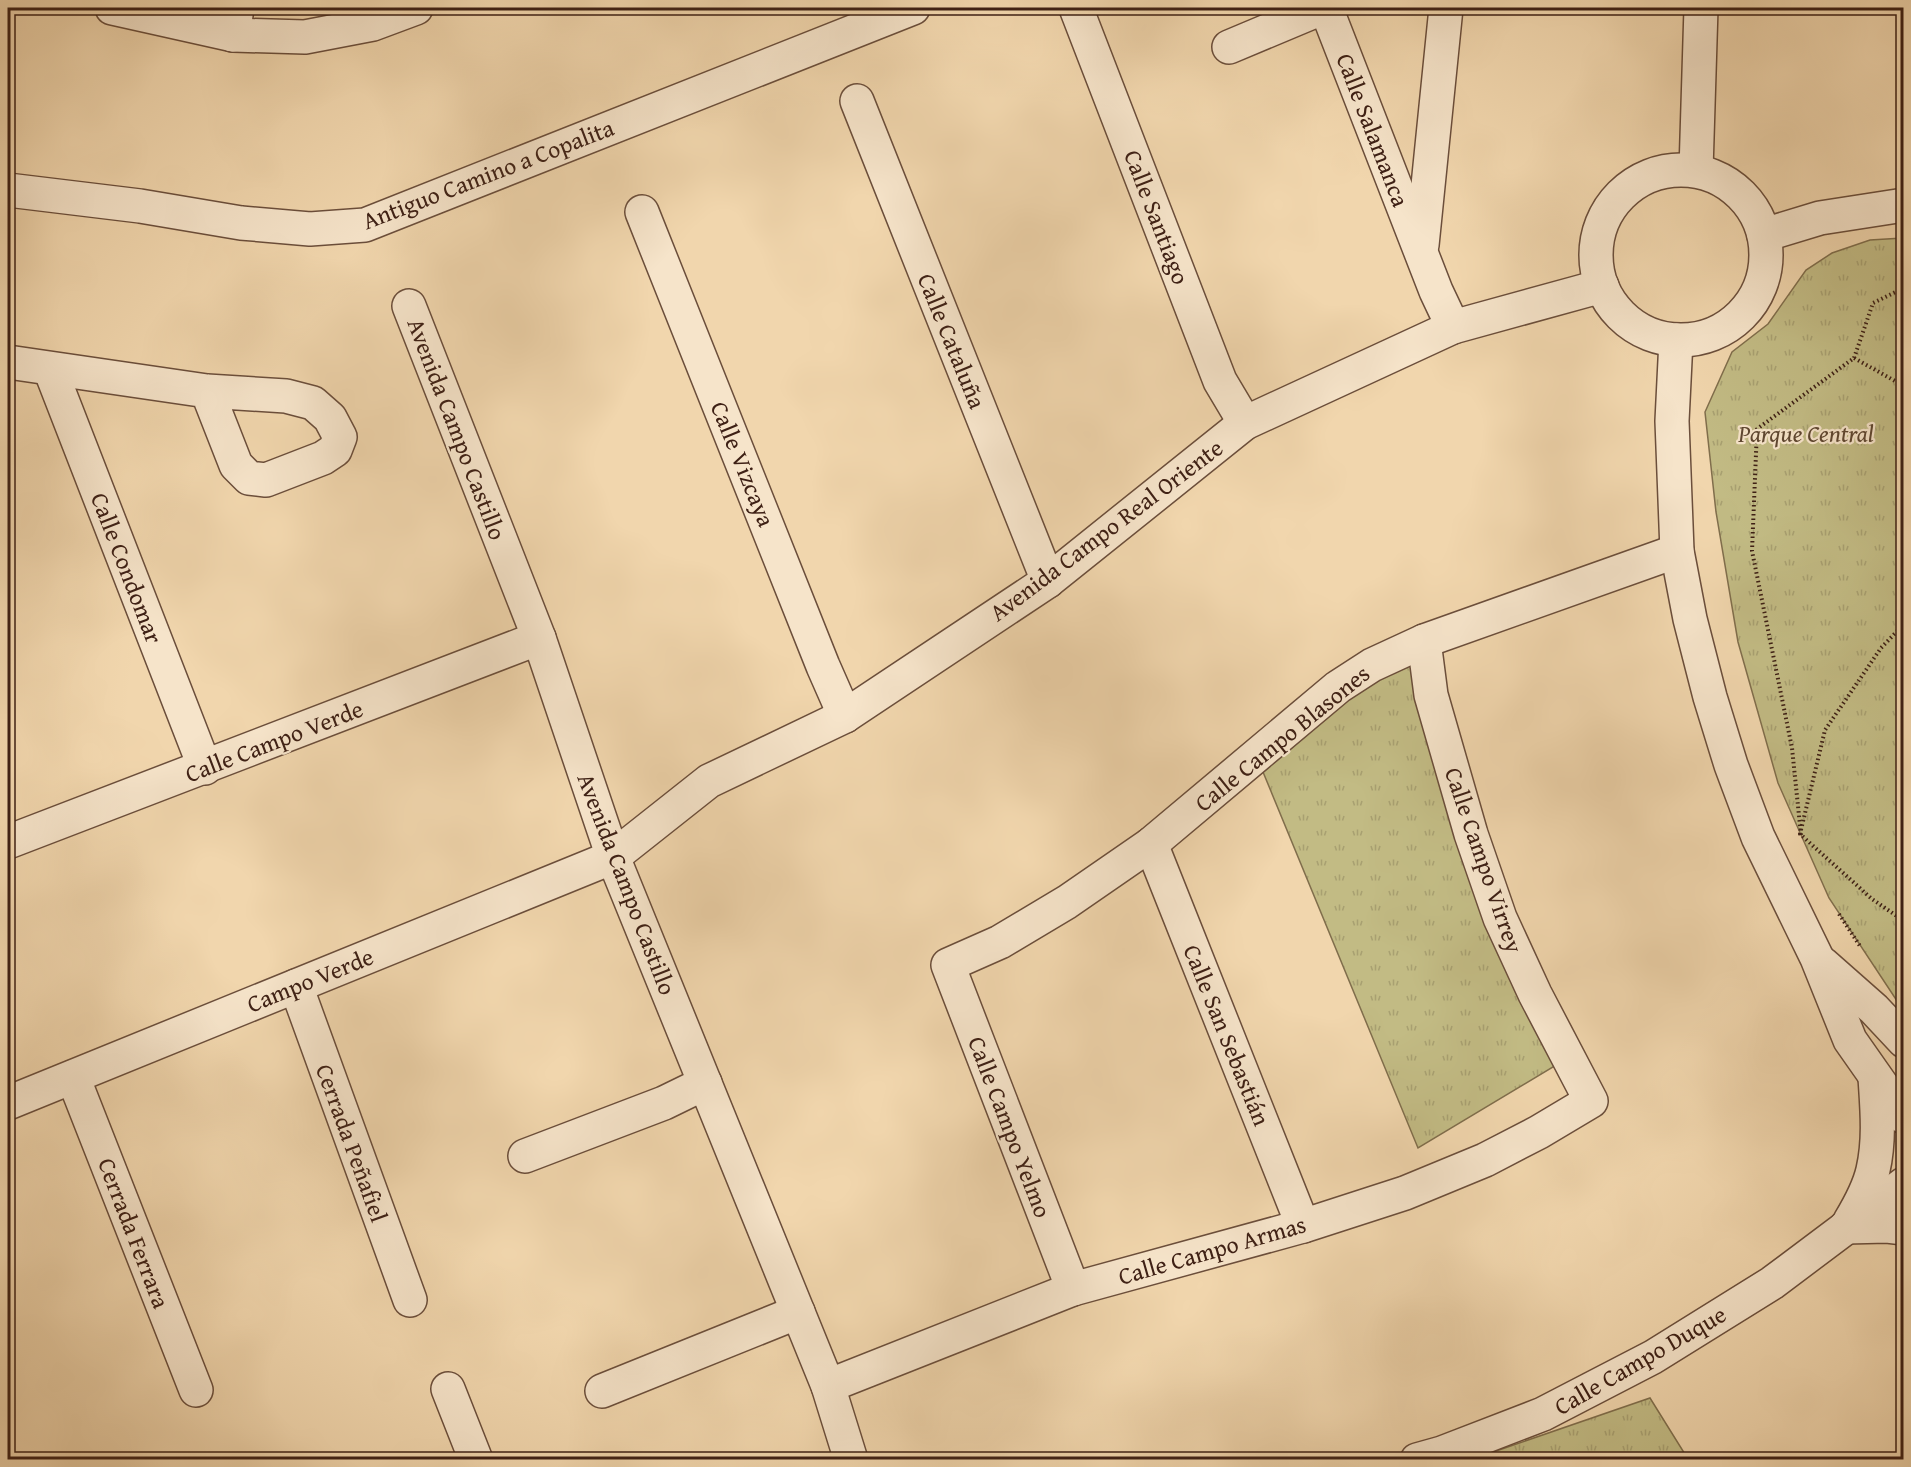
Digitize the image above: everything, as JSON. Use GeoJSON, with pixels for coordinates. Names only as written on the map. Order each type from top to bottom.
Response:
{"type":"FeatureCollection","features":[{"type":"Feature","properties":{"kind":"street"},"geometry":{"type":"LineString","coordinates":[[112,8],[235,21],[305,37],[373,24],[416,8]]}},
{"type":"Feature","properties":{"kind":"street","name":"Antiguo Camino a Copalita"},"geometry":{"type":"LineString","coordinates":[[8,190],[140,206],[242,223],[310,229],[365,225],[913,8]]}},
{"type":"Feature","properties":{"kind":"street","name":"Calle Santiago"},"geometry":{"type":"LineString","coordinates":[[1076,8],[1220,381],[1245,423]]}},
{"type":"Feature","properties":{"kind":"street"},"geometry":{"type":"LineString","coordinates":[[1229,47],[1324,8]]}},
{"type":"Feature","properties":{"kind":"street","name":"Calle Salamanca"},"geometry":{"type":"LineString","coordinates":[[1324,8],[1453,327]]}},
{"type":"Feature","properties":{"kind":"street","name":"Calle Salamanca"},"geometry":{"type":"LineString","coordinates":[[1421,252],[1446,8]]}},
{"type":"Feature","properties":{"kind":"street"},"geometry":{"type":"LineString","coordinates":[[1696,170],[1701,8]]}},
{"type":"Feature","properties":{"kind":"street","name":"Calle Cataluña"},"geometry":{"type":"LineString","coordinates":[[856,102],[1048,581]]}},
{"type":"Feature","properties":{"kind":"street"},"geometry":{"type":"LineString","coordinates":[[1670,170],[1696,170],[1726,182],[1750,204],[1764,235],[1766,266],[1756,296],[1736,321],[1708,337],[1676,340],[1653,336],[1631,324],[1613,307],[1602,286],[1596,261],[1598,235],[1608,211],[1618,197],[1645,177],[1670,170]]}},
{"type":"Feature","properties":{"kind":"street"},"geometry":{"type":"LineString","coordinates":[[1764,235],[1820,218],[1904,205]]}},
{"type":"Feature","properties":{"kind":"street","name":"Calle Vizcaya"},"geometry":{"type":"LineString","coordinates":[[642,212],[845,716]]}},
{"type":"Feature","properties":{"kind":"street","name":"Avenida Campo Real Oriente"},"geometry":{"type":"LineString","coordinates":[[613,857],[709,781],[845,716],[1048,581],[1245,423],[1453,327],[1602,286]]}},
{"type":"Feature","properties":{"kind":"street","name":"Avenida Campo Castillo"},"geometry":{"type":"LineString","coordinates":[[409,306],[539,638],[613,857],[828,1386],[851,1460]]}},
{"type":"Feature","properties":{"kind":"street"},"geometry":{"type":"LineString","coordinates":[[1676,340],[1672,421],[1677,551],[1690,619],[1710,697],[1731,765],[1758,837],[1817,958],[1850,1040],[1904,1117]]}},
{"type":"Feature","properties":{"kind":"street"},"geometry":{"type":"LineString","coordinates":[[8,362],[207,391]]}},
{"type":"Feature","properties":{"kind":"street","name":"Calle Condomar"},"geometry":{"type":"LineString","coordinates":[[50,369],[205,768]]}},
{"type":"Feature","properties":{"kind":"street","name":"Calle Campo Blasones"},"geometry":{"type":"LineString","coordinates":[[948,965],[1000,942],[1067,902],[1151,844],[1338,687],[1372,664],[1424,641],[1677,551]]}},
{"type":"Feature","properties":{"kind":"street","name":"Calle Campo Verde"},"geometry":{"type":"LineString","coordinates":[[8,842],[539,638]]}},
{"type":"Feature","properties":{"kind":"street","name":"Calle Campo Virrey"},"geometry":{"type":"LineString","coordinates":[[1424,641],[1431,695],[1471,834],[1500,918],[1535,994],[1591,1101]]}},
{"type":"Feature","properties":{"kind":"street","name":"Calle San Sebastián"},"geometry":{"type":"LineString","coordinates":[[1151,844],[1303,1226]]}},
{"type":"Feature","properties":{"kind":"street","name":"Campo Verde"},"geometry":{"type":"LineString","coordinates":[[8,1103],[613,857]]}},
{"type":"Feature","properties":{"kind":"street"},"geometry":{"type":"LineString","coordinates":[[1817,958],[1874,1009],[1904,1041]]}},
{"type":"Feature","properties":{"kind":"street","name":"Calle Campo Yelmo"},"geometry":{"type":"LineString","coordinates":[[948,965],[1073,1289]]}},
{"type":"Feature","properties":{"kind":"street","name":"Cerrada Peñafiel"},"geometry":{"type":"LineString","coordinates":[[296,986],[410,1300]]}},
{"type":"Feature","properties":{"kind":"street","name":"Calle Campo Duque"},"geometry":{"type":"LineString","coordinates":[[1846,1227],[1861,1202],[1873,1172],[1878,1124],[1875,1076]]}},
{"type":"Feature","properties":{"kind":"street","name":"Cerrada Ferrara"},"geometry":{"type":"LineString","coordinates":[[72,1077],[196,1390]]}},
{"type":"Feature","properties":{"kind":"street"},"geometry":{"type":"LineString","coordinates":[[525,1156],[664,1103],[705,1083]]}},
{"type":"Feature","properties":{"kind":"street","name":"Calle Campo Armas"},"geometry":{"type":"LineString","coordinates":[[828,1386],[1073,1289],[1303,1226],[1405,1193],[1485,1160],[1591,1101]]}},
{"type":"Feature","properties":{"kind":"street","name":"Calle Campo Duque"},"geometry":{"type":"LineString","coordinates":[[1417,1460],[1442,1453],[1543,1414],[1653,1357],[1772,1282],[1904,1184]]}},
{"type":"Feature","properties":{"kind":"street"},"geometry":{"type":"LineString","coordinates":[[1846,1227],[1904,1228]]}},
{"type":"Feature","properties":{"kind":"street"},"geometry":{"type":"LineString","coordinates":[[602,1391],[798,1312]]}},
{"type":"Feature","properties":{"kind":"street"},"geometry":{"type":"LineString","coordinates":[[448,1389],[476,1460]]}},
{"type":"Feature","properties":{"kind":"path"},"geometry":{"type":"LineString","coordinates":[[1805,844],[1800,834],[1792,748],[1752,551],[1757,429],[1854,358],[1873,303],[1904,288]]}},
{"type":"Feature","properties":{"kind":"path"},"geometry":{"type":"LineString","coordinates":[[1854,358],[1904,386]]}},
{"type":"Feature","properties":{"kind":"path"},"geometry":{"type":"LineString","coordinates":[[1800,834],[1824,730],[1881,648],[1904,624]]}},
{"type":"Feature","properties":{"kind":"path"},"geometry":{"type":"LineString","coordinates":[[1800,834],[1872,899],[1904,921]]}},
{"type":"Feature","properties":{"kind":"path"},"geometry":{"type":"LineString","coordinates":[[1835,908],[1865,954]]}},
{"type":"Feature","properties":{"kind":"green space","name":"Parque Central"},"geometry":{"type":"Polygon","coordinates":[[[1904,238],[1903,1010],[1829,898],[1778,783],[1738,642],[1716,512],[1705,412],[1732,352],[1768,324],[1806,270],[1832,253],[1870,240],[1904,238]]]}},
{"type":"Feature","properties":{"kind":"green space"},"geometry":{"type":"Polygon","coordinates":[[[1424,641],[1448,757],[1568,1058],[1418,1148],[1256,755],[1424,641]]]}},
{"type":"Feature","properties":{"kind":"green space"},"geometry":{"type":"Polygon","coordinates":[[[1650,1398],[1688,1459],[1470,1460],[1650,1398]]]}}]}
